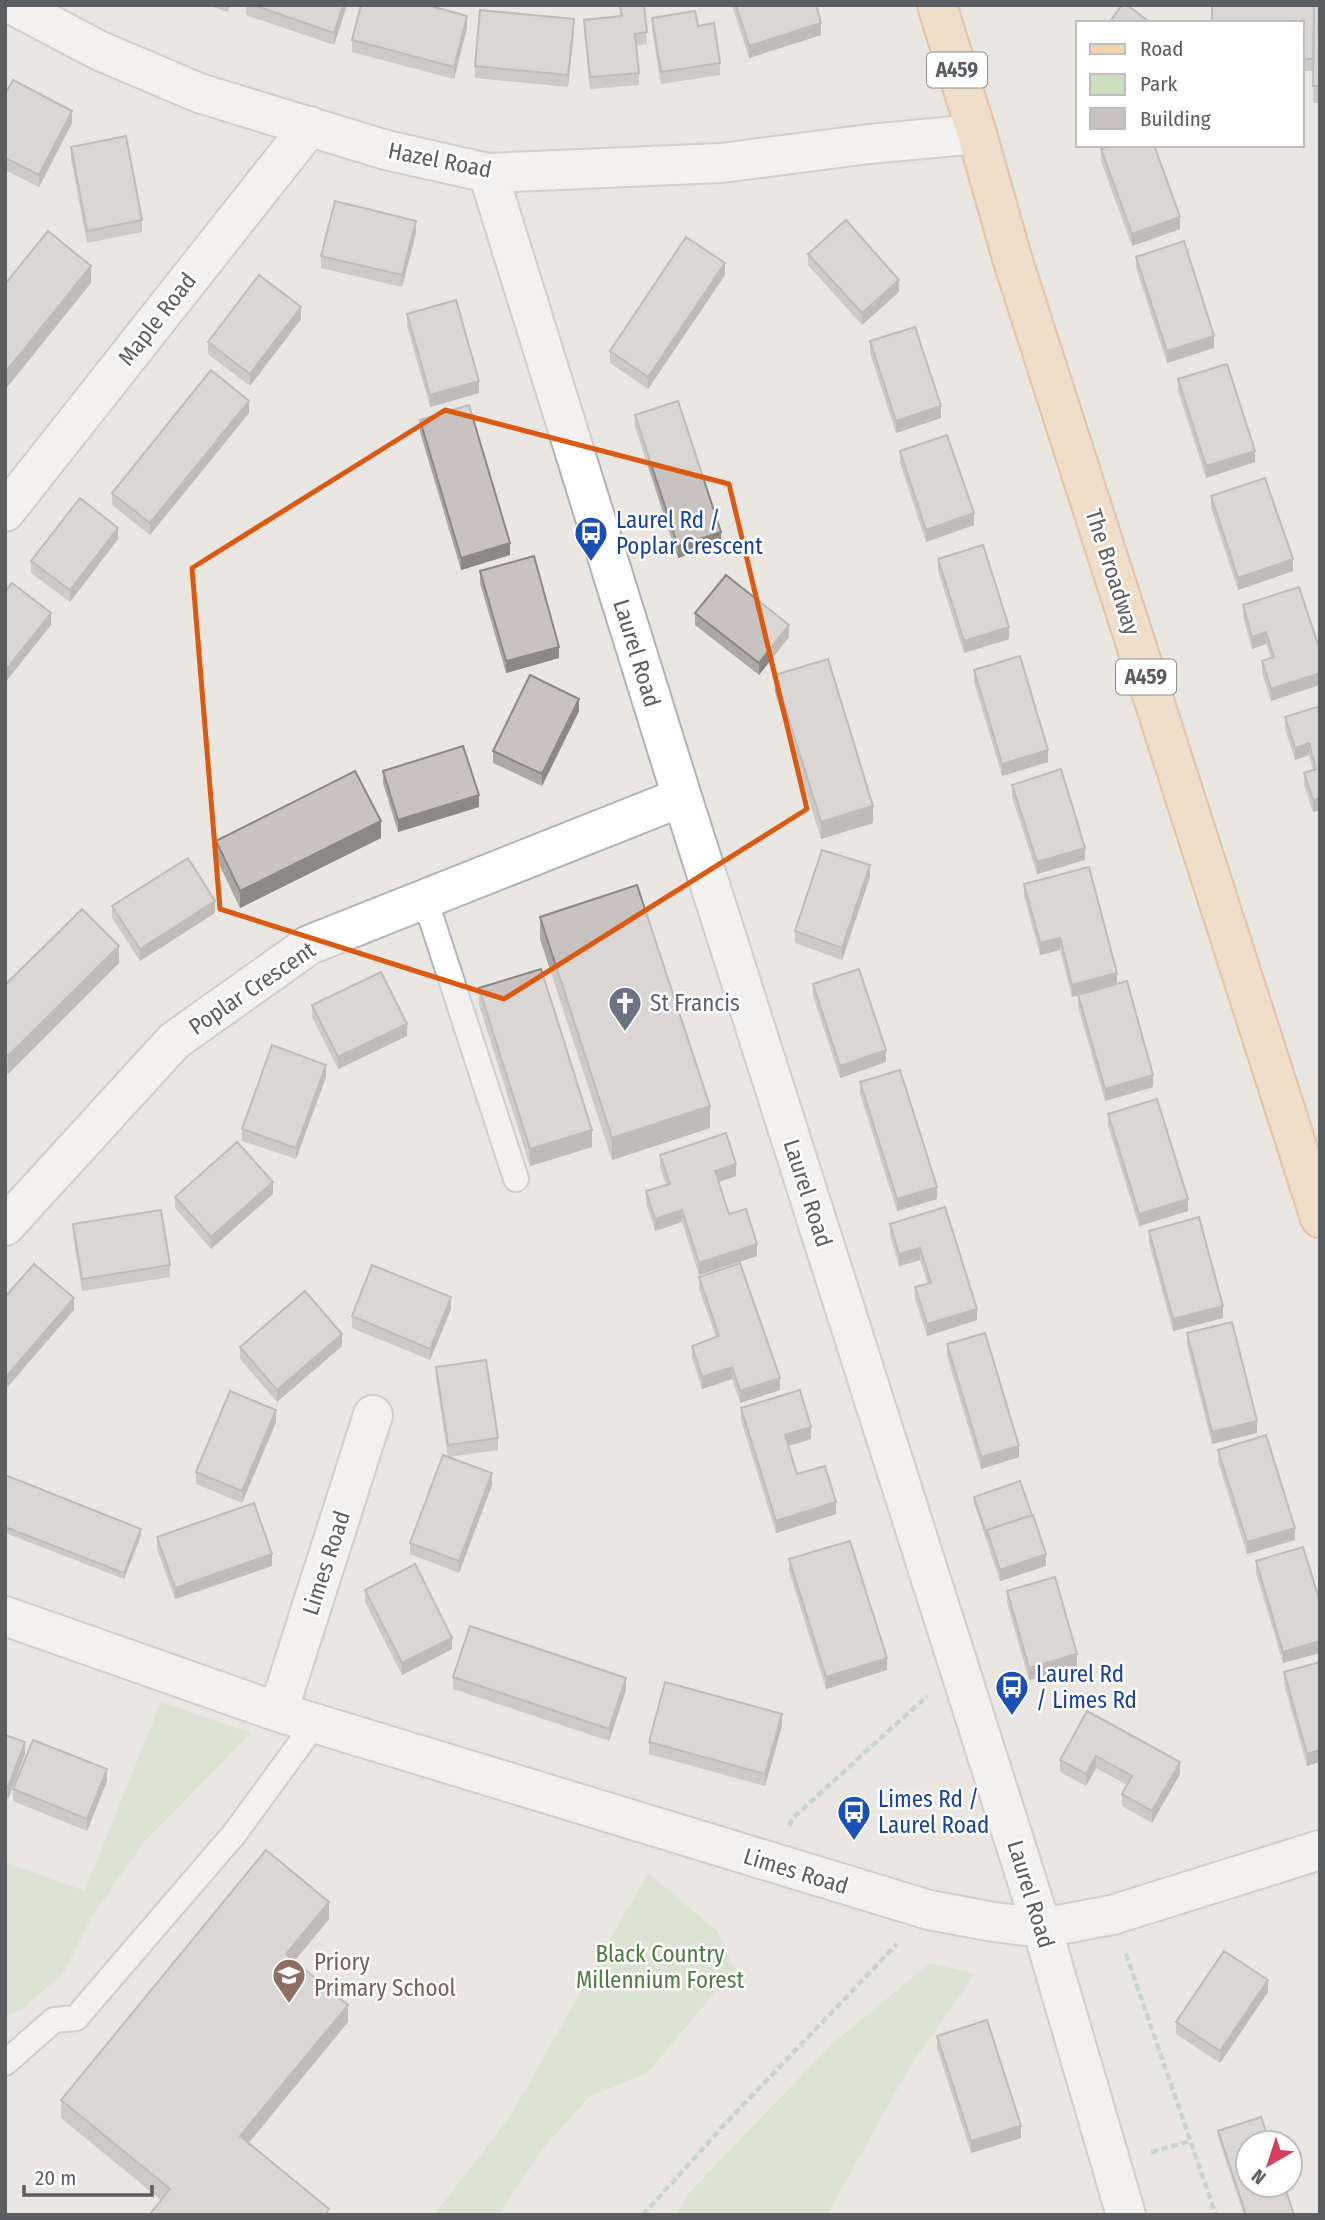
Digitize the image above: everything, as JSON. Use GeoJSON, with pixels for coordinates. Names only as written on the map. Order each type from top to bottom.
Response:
{"type":"FeatureCollection","features":[{"type":"Feature","properties":{"kind":"main road","name":"The Broadway"},"geometry":{"type":"LineString","coordinates":[[937,5],[1016,272],[1320,1218]]}},
{"type":"Feature","properties":{"kind":"street","name":"Hazel Road"},"geometry":{"type":"LineString","coordinates":[[13,5],[98,50],[199,93],[386,150],[488,173],[721,163],[870,144],[977,134]]}},
{"type":"Feature","properties":{"kind":"street","name":"Maple Road"},"geometry":{"type":"LineString","coordinates":[[5,512],[310,127]]}},
{"type":"Feature","properties":{"kind":"street","name":"Laurel Road"},"geometry":{"type":"LineString","coordinates":[[488,173],[681,797],[1042,1928],[1116,2208]]}},
{"type":"Feature","properties":{"kind":"street","name":"Poplar Crescent"},"geometry":{"type":"LineString","coordinates":[[5,1226],[174,1041],[309,945],[681,797]]}},
{"type":"Feature","properties":{"kind":"street","name":"Limes Road"},"geometry":{"type":"LineString","coordinates":[[278,1712],[373,1415]]}},
{"type":"Feature","properties":{"kind":"street","name":"Limes Road"},"geometry":{"type":"LineString","coordinates":[[5,1616],[278,1712],[929,1910],[994,1922],[1042,1928],[1112,1915],[1320,1850]]}},
{"type":"Feature","properties":{"kind":"lane"},"geometry":{"type":"LineString","coordinates":[[425,899],[516,1179]]}},
{"type":"Feature","properties":{"kind":"lane"},"geometry":{"type":"LineString","coordinates":[[5,2063],[54,2020],[76,2018],[235,1833],[316,1722]]}},
{"type":"Feature","properties":{"kind":"path"},"geometry":{"type":"LineString","coordinates":[[772,1863],[793,1818],[959,1668]]}},
{"type":"Feature","properties":{"kind":"path"},"geometry":{"type":"LineString","coordinates":[[643,2215],[723,2126],[929,1910]]}},
{"type":"Feature","properties":{"kind":"path"},"geometry":{"type":"LineString","coordinates":[[1112,1915],[1216,2215]]}},
{"type":"Feature","properties":{"kind":"highlighted area"},"geometry":{"type":"Polygon","coordinates":[[[445,410],[729,484],[807,809],[504,999],[220,909],[192,568],[445,410]]]}},
{"type":"Feature","properties":{"kind":"green space"},"geometry":{"type":"Polygon","coordinates":[[[161,1702],[251,1733],[143,1843],[91,1918],[63,1974],[20,2010],[5,2017],[5,1862],[85,1891],[161,1702]]]}},
{"type":"Feature","properties":{"kind":"green space","name":"Black Country Millennium Forest"},"geometry":{"type":"Polygon","coordinates":[[[648,1873],[718,1932],[734,1970],[647,2073],[589,2097],[545,2146],[498,2215],[434,2215],[510,2117],[648,1873]]]}},
{"type":"Feature","properties":{"kind":"green space"},"geometry":{"type":"Polygon","coordinates":[[[930,1963],[975,1974],[909,2068],[827,2215],[676,2215],[690,2192],[831,2045],[930,1963]]]}},
{"type":"Feature","properties":{"kind":"building"},"geometry":{"type":"Polygon","coordinates":[[[253,5],[343,5],[334,33],[253,5]]]}},
{"type":"Feature","properties":{"kind":"building"},"geometry":{"type":"Polygon","coordinates":[[[361,5],[427,5],[467,16],[454,67],[352,40],[361,5]]]}},
{"type":"Feature","properties":{"kind":"building"},"geometry":{"type":"Polygon","coordinates":[[[620,5],[644,5],[647,32],[635,34],[639,73],[590,77],[584,20],[622,16],[620,5]]]}},
{"type":"Feature","properties":{"kind":"building"},"geometry":{"type":"Polygon","coordinates":[[[736,5],[816,5],[821,23],[749,46],[736,5]]]}},
{"type":"Feature","properties":{"kind":"building"},"geometry":{"type":"Polygon","coordinates":[[[1122,5],[1127,5],[1148,21],[1110,21],[1122,5]]]}},
{"type":"Feature","properties":{"kind":"building"},"geometry":{"type":"Polygon","coordinates":[[[1212,5],[1314,6],[1313,59],[1304,59],[1304,21],[1212,21],[1212,5]]]}},
{"type":"Feature","properties":{"kind":"building"},"geometry":{"type":"Polygon","coordinates":[[[1314,5],[1320,5],[1320,86],[1313,86],[1314,5]]]}},
{"type":"Feature","properties":{"kind":"building"},"geometry":{"type":"Polygon","coordinates":[[[480,10],[574,19],[568,75],[475,66],[480,10]]]}},
{"type":"Feature","properties":{"kind":"building"},"geometry":{"type":"Polygon","coordinates":[[[695,11],[698,26],[714,23],[720,63],[661,72],[652,18],[695,11]]]}},
{"type":"Feature","properties":{"kind":"building"},"geometry":{"type":"Polygon","coordinates":[[[13,80],[72,111],[39,175],[5,158],[5,94],[13,80]]]}},
{"type":"Feature","properties":{"kind":"building"},"geometry":{"type":"Polygon","coordinates":[[[126,136],[142,220],[87,231],[71,147],[126,136]]]}},
{"type":"Feature","properties":{"kind":"building"},"geometry":{"type":"Polygon","coordinates":[[[1155,147],[1180,217],[1132,234],[1101,149],[1155,147]]]}},
{"type":"Feature","properties":{"kind":"building"},"geometry":{"type":"Polygon","coordinates":[[[335,201],[416,221],[402,275],[321,256],[335,201]]]}},
{"type":"Feature","properties":{"kind":"building"},"geometry":{"type":"Polygon","coordinates":[[[846,220],[899,280],[862,313],[808,254],[846,220]]]}},
{"type":"Feature","properties":{"kind":"building"},"geometry":{"type":"Polygon","coordinates":[[[48,231],[91,266],[5,373],[5,284],[48,231]]]}},
{"type":"Feature","properties":{"kind":"building"},"geometry":{"type":"Polygon","coordinates":[[[686,237],[725,263],[648,377],[610,351],[686,237]]]}},
{"type":"Feature","properties":{"kind":"building"},"geometry":{"type":"Polygon","coordinates":[[[1184,241],[1214,336],[1167,351],[1136,257],[1184,241]]]}},
{"type":"Feature","properties":{"kind":"building"},"geometry":{"type":"Polygon","coordinates":[[[259,275],[301,307],[250,374],[208,342],[259,275]]]}},
{"type":"Feature","properties":{"kind":"building"},"geometry":{"type":"Polygon","coordinates":[[[456,300],[479,381],[430,395],[407,314],[456,300]]]}},
{"type":"Feature","properties":{"kind":"building"},"geometry":{"type":"Polygon","coordinates":[[[915,327],[941,406],[896,421],[870,341],[915,327]]]}},
{"type":"Feature","properties":{"kind":"building"},"geometry":{"type":"Polygon","coordinates":[[[1227,364],[1255,451],[1206,466],[1178,379],[1227,364]]]}},
{"type":"Feature","properties":{"kind":"building"},"geometry":{"type":"Polygon","coordinates":[[[211,370],[249,401],[150,523],[112,493],[211,370]]]}},
{"type":"Feature","properties":{"kind":"building"},"geometry":{"type":"Polygon","coordinates":[[[678,401],[721,532],[678,546],[635,415],[678,401]]]}},
{"type":"Feature","properties":{"kind":"building"},"geometry":{"type":"Polygon","coordinates":[[[469,405],[510,543],[461,558],[420,420],[469,405]]]}},
{"type":"Feature","properties":{"kind":"building"},"geometry":{"type":"Polygon","coordinates":[[[947,435],[974,513],[926,530],[900,451],[947,435]]]}},
{"type":"Feature","properties":{"kind":"building"},"geometry":{"type":"Polygon","coordinates":[[[1265,478],[1293,559],[1238,578],[1211,496],[1265,478]]]}},
{"type":"Feature","properties":{"kind":"building"},"geometry":{"type":"Polygon","coordinates":[[[80,498],[118,528],[70,590],[31,561],[80,498]]]}},
{"type":"Feature","properties":{"kind":"building"},"geometry":{"type":"Polygon","coordinates":[[[983,545],[1009,627],[964,641],[938,559],[983,545]]]}},
{"type":"Feature","properties":{"kind":"building"},"geometry":{"type":"Polygon","coordinates":[[[534,556],[559,647],[506,661],[480,571],[534,556]]]}},
{"type":"Feature","properties":{"kind":"building"},"geometry":{"type":"Polygon","coordinates":[[[726,575],[789,625],[759,663],[695,613],[726,575]]]}},
{"type":"Feature","properties":{"kind":"building"},"geometry":{"type":"Polygon","coordinates":[[[12,583],[51,613],[5,671],[5,592],[12,583]]]}},
{"type":"Feature","properties":{"kind":"building"},"geometry":{"type":"Polygon","coordinates":[[[1299,587],[1320,650],[1320,673],[1271,689],[1262,661],[1274,657],[1266,632],[1252,637],[1243,605],[1299,587]]]}},
{"type":"Feature","properties":{"kind":"building"},"geometry":{"type":"Polygon","coordinates":[[[1020,656],[1048,750],[1002,764],[974,670],[1020,656]]]}},
{"type":"Feature","properties":{"kind":"building"},"geometry":{"type":"Polygon","coordinates":[[[828,659],[873,806],[821,822],[775,675],[828,659]]]}},
{"type":"Feature","properties":{"kind":"building"},"geometry":{"type":"Polygon","coordinates":[[[530,675],[579,699],[542,774],[493,751],[530,675]]]}},
{"type":"Feature","properties":{"kind":"building"},"geometry":{"type":"Polygon","coordinates":[[[1320,706],[1320,798],[1313,800],[1304,773],[1316,769],[1309,743],[1295,748],[1285,717],[1320,706]]]}},
{"type":"Feature","properties":{"kind":"building"},"geometry":{"type":"Polygon","coordinates":[[[463,746],[479,795],[398,820],[383,771],[463,746]]]}},
{"type":"Feature","properties":{"kind":"building"},"geometry":{"type":"Polygon","coordinates":[[[1061,769],[1085,848],[1037,862],[1012,785],[1061,769]]]}},
{"type":"Feature","properties":{"kind":"building"},"geometry":{"type":"Polygon","coordinates":[[[355,771],[381,821],[240,891],[216,841],[355,771]]]}},
{"type":"Feature","properties":{"kind":"building"},"geometry":{"type":"Polygon","coordinates":[[[822,850],[870,865],[842,948],[795,931],[822,850]]]}},
{"type":"Feature","properties":{"kind":"building"},"geometry":{"type":"Polygon","coordinates":[[[188,858],[215,901],[140,949],[112,906],[188,858]]]}},
{"type":"Feature","properties":{"kind":"building"},"geometry":{"type":"Polygon","coordinates":[[[1089,867],[1117,973],[1072,985],[1060,938],[1040,943],[1024,884],[1089,867]]]}},
{"type":"Feature","properties":{"kind":"building","name":"St Francis"},"geometry":{"type":"Polygon","coordinates":[[[637,885],[710,1106],[612,1138],[540,917],[637,885]]]}},
{"type":"Feature","properties":{"kind":"building"},"geometry":{"type":"Polygon","coordinates":[[[82,909],[119,946],[8,1056],[5,1053],[5,985],[82,909]]]}},
{"type":"Feature","properties":{"kind":"building"},"geometry":{"type":"Polygon","coordinates":[[[541,969],[592,1130],[530,1149],[479,988],[541,969]]]}},
{"type":"Feature","properties":{"kind":"building"},"geometry":{"type":"Polygon","coordinates":[[[859,969],[886,1050],[840,1066],[813,984],[859,969]]]}},
{"type":"Feature","properties":{"kind":"building"},"geometry":{"type":"Polygon","coordinates":[[[381,972],[407,1024],[338,1057],[312,1005],[381,972]]]}},
{"type":"Feature","properties":{"kind":"building"},"geometry":{"type":"Polygon","coordinates":[[[1127,981],[1153,1075],[1105,1089],[1078,995],[1127,981]]]}},
{"type":"Feature","properties":{"kind":"building"},"geometry":{"type":"Polygon","coordinates":[[[272,1045],[326,1065],[296,1148],[242,1129],[272,1045]]]}},
{"type":"Feature","properties":{"kind":"building"},"geometry":{"type":"Polygon","coordinates":[[[900,1070],[937,1187],[897,1199],[860,1082],[900,1070]]]}},
{"type":"Feature","properties":{"kind":"building"},"geometry":{"type":"Polygon","coordinates":[[[1157,1099],[1188,1199],[1139,1214],[1108,1114],[1157,1099]]]}},
{"type":"Feature","properties":{"kind":"building"},"geometry":{"type":"Polygon","coordinates":[[[726,1133],[736,1164],[715,1171],[729,1214],[746,1209],[757,1244],[699,1263],[682,1210],[655,1219],[646,1191],[670,1184],[660,1155],[726,1133]]]}},
{"type":"Feature","properties":{"kind":"building"},"geometry":{"type":"Polygon","coordinates":[[[237,1142],[273,1182],[211,1237],[175,1197],[237,1142]]]}},
{"type":"Feature","properties":{"kind":"building"},"geometry":{"type":"Polygon","coordinates":[[[945,1207],[977,1309],[927,1324],[915,1287],[931,1283],[920,1248],[899,1254],[890,1224],[945,1207]]]}},
{"type":"Feature","properties":{"kind":"building"},"geometry":{"type":"Polygon","coordinates":[[[161,1210],[170,1265],[82,1279],[73,1224],[161,1210]]]}},
{"type":"Feature","properties":{"kind":"building"},"geometry":{"type":"Polygon","coordinates":[[[1199,1217],[1223,1306],[1173,1319],[1149,1231],[1199,1217]]]}},
{"type":"Feature","properties":{"kind":"building"},"geometry":{"type":"Polygon","coordinates":[[[740,1263],[780,1378],[740,1391],[732,1367],[702,1377],[692,1346],[719,1336],[699,1277],[740,1263]]]}},
{"type":"Feature","properties":{"kind":"building"},"geometry":{"type":"Polygon","coordinates":[[[34,1264],[74,1298],[5,1378],[5,1297],[34,1264]]]}},
{"type":"Feature","properties":{"kind":"building"},"geometry":{"type":"Polygon","coordinates":[[[372,1265],[451,1297],[430,1349],[352,1316],[372,1265]]]}},
{"type":"Feature","properties":{"kind":"building"},"geometry":{"type":"Polygon","coordinates":[[[305,1291],[342,1334],[277,1390],[240,1347],[305,1291]]]}},
{"type":"Feature","properties":{"kind":"building"},"geometry":{"type":"Polygon","coordinates":[[[1232,1322],[1257,1421],[1212,1432],[1187,1333],[1232,1322]]]}},
{"type":"Feature","properties":{"kind":"building"},"geometry":{"type":"Polygon","coordinates":[[[985,1333],[1019,1446],[981,1457],[947,1344],[985,1333]]]}},
{"type":"Feature","properties":{"kind":"building"},"geometry":{"type":"Polygon","coordinates":[[[486,1360],[498,1438],[448,1445],[436,1367],[486,1360]]]}},
{"type":"Feature","properties":{"kind":"building"},"geometry":{"type":"Polygon","coordinates":[[[800,1390],[811,1427],[785,1435],[797,1474],[825,1466],[836,1502],[776,1521],[741,1408],[800,1390]]]}},
{"type":"Feature","properties":{"kind":"building"},"geometry":{"type":"Polygon","coordinates":[[[230,1391],[276,1410],[242,1491],[196,1472],[230,1391]]]}},
{"type":"Feature","properties":{"kind":"building"},"geometry":{"type":"Polygon","coordinates":[[[1266,1435],[1295,1528],[1247,1542],[1218,1450],[1266,1435]]]}},
{"type":"Feature","properties":{"kind":"building"},"geometry":{"type":"Polygon","coordinates":[[[443,1455],[492,1473],[459,1561],[410,1543],[443,1455]]]}},
{"type":"Feature","properties":{"kind":"building"},"geometry":{"type":"Polygon","coordinates":[[[5,1475],[141,1529],[124,1573],[5,1527],[5,1475]]]}},
{"type":"Feature","properties":{"kind":"building"},"geometry":{"type":"Polygon","coordinates":[[[1020,1481],[1032,1515],[987,1530],[987,1536],[974,1497],[1020,1481]]]}},
{"type":"Feature","properties":{"kind":"building"},"geometry":{"type":"Polygon","coordinates":[[[254,1503],[272,1554],[175,1588],[157,1537],[254,1503]]]}},
{"type":"Feature","properties":{"kind":"building"},"geometry":{"type":"Polygon","coordinates":[[[1033,1515],[1046,1554],[1000,1570],[987,1530],[1033,1515]]]}},
{"type":"Feature","properties":{"kind":"building"},"geometry":{"type":"Polygon","coordinates":[[[850,1541],[887,1658],[826,1677],[789,1559],[850,1541]]]}},
{"type":"Feature","properties":{"kind":"building"},"geometry":{"type":"Polygon","coordinates":[[[1303,1547],[1320,1602],[1320,1641],[1283,1652],[1256,1561],[1303,1547]]]}},
{"type":"Feature","properties":{"kind":"building"},"geometry":{"type":"Polygon","coordinates":[[[415,1564],[452,1638],[402,1663],[365,1590],[415,1564]]]}},
{"type":"Feature","properties":{"kind":"building"},"geometry":{"type":"Polygon","coordinates":[[[1055,1577],[1077,1654],[1029,1668],[1007,1591],[1055,1577]]]}},
{"type":"Feature","properties":{"kind":"building"},"geometry":{"type":"Polygon","coordinates":[[[470,1626],[626,1678],[609,1729],[453,1677],[470,1626]]]}},
{"type":"Feature","properties":{"kind":"building"},"geometry":{"type":"Polygon","coordinates":[[[1320,1662],[1320,1750],[1307,1754],[1284,1672],[1320,1662]]]}},
{"type":"Feature","properties":{"kind":"building"},"geometry":{"type":"Polygon","coordinates":[[[665,1682],[782,1714],[765,1774],[649,1742],[665,1682]]]}},
{"type":"Feature","properties":{"kind":"building"},"geometry":{"type":"Polygon","coordinates":[[[1087,1711],[1180,1762],[1152,1811],[1122,1794],[1132,1776],[1096,1756],[1086,1774],[1060,1760],[1087,1711]]]}},
{"type":"Feature","properties":{"kind":"building"},"geometry":{"type":"Polygon","coordinates":[[[5,1735],[25,1742],[8,1787],[5,1786],[5,1735]]]}},
{"type":"Feature","properties":{"kind":"building"},"geometry":{"type":"Polygon","coordinates":[[[33,1740],[107,1769],[87,1819],[13,1789],[33,1740]]]}},
{"type":"Feature","properties":{"kind":"building"},"geometry":{"type":"Polygon","coordinates":[[[266,1850],[329,1902],[286,1954],[348,2005],[240,2136],[329,2209],[325,2215],[149,2215],[170,2189],[61,2100],[266,1850]]]}},
{"type":"Feature","properties":{"kind":"building"},"geometry":{"type":"Polygon","coordinates":[[[1224,1951],[1268,1980],[1220,2051],[1176,2022],[1224,1951]]]}},
{"type":"Feature","properties":{"kind":"building"},"geometry":{"type":"Polygon","coordinates":[[[987,2020],[1021,2126],[971,2141],[937,2036],[987,2020]]]}},
{"type":"Feature","properties":{"kind":"building"},"geometry":{"type":"Polygon","coordinates":[[[1261,2117],[1265,2129],[1234,2129],[1234,2179],[1218,2131],[1261,2117]]]}},
{"type":"Feature","properties":{"kind":"building"},"geometry":{"type":"Polygon","coordinates":[[[1241,2199],[1289,2199],[1294,2215],[1246,2215],[1241,2199]]]}},
{"type":"Feature","properties":{"kind":"place","name":"Laurel Rd / Poplar Crescent"},"geometry":{"type":"Point","coordinates":[591,563]}},
{"type":"Feature","properties":{"kind":"place","name":"St Francis"},"geometry":{"type":"Point","coordinates":[625,1033]}},
{"type":"Feature","properties":{"kind":"place","name":"Laurel Rd / Limes Rd"},"geometry":{"type":"Point","coordinates":[1012,1717]}},
{"type":"Feature","properties":{"kind":"place","name":"Limes Rd / Laurel Road"},"geometry":{"type":"Point","coordinates":[854,1842]}},
{"type":"Feature","properties":{"kind":"place","name":"Priory Primary School"},"geometry":{"type":"Point","coordinates":[289,2005]}}]}
